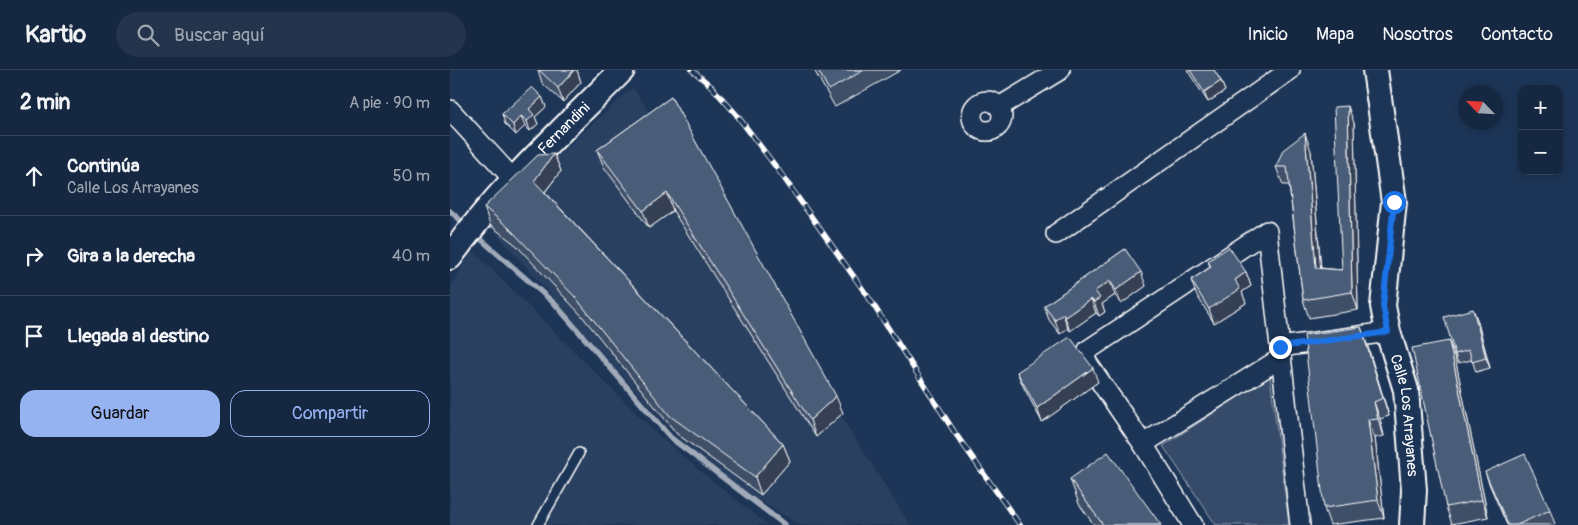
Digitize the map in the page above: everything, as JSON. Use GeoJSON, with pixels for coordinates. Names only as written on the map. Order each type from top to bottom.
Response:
{"type":"FeatureCollection","features":[{"type":"Feature","properties":{"kind":"street"},"geometry":{"type":"LineString","coordinates":[[999,107],[1060,70]]}},
{"type":"Feature","properties":{"kind":"street"},"geometry":{"type":"LineString","coordinates":[[1056,234],[1290,70]]}},
{"type":"Feature","properties":{"kind":"street","name":"Calle Los Arrayanes"},"geometry":{"type":"LineString","coordinates":[[1375,70],[1394,202],[1383,306],[1388,332],[1406,390],[1414,490],[1412,525]]}},
{"type":"Feature","properties":{"kind":"street","name":"Fernandini"},"geometry":{"type":"LineString","coordinates":[[457,247],[514,180],[620,71]]}},
{"type":"Feature","properties":{"kind":"street"},"geometry":{"type":"LineString","coordinates":[[450,110],[514,180]]}},
{"type":"Feature","properties":{"kind":"street"},"geometry":{"type":"LineString","coordinates":[[1193,525],[1143,444],[1084,358],[1088,350],[1267,231],[1300,525]]}},
{"type":"Feature","properties":{"kind":"street"},"geometry":{"type":"LineString","coordinates":[[1143,444],[1280,352],[1388,332]]}},
{"type":"Feature","properties":{"kind":"lane"},"geometry":{"type":"LineString","coordinates":[[538,525],[579,452]]}},
{"type":"Feature","properties":{"kind":"shaded area"},"geometry":{"type":"Polygon","coordinates":[[[633,87],[910,525],[801,525],[753,497],[675,435],[486,222],[633,87]]]}},
{"type":"Feature","properties":{"kind":"shaded area"},"geometry":{"type":"Polygon","coordinates":[[[472,250],[655,432],[700,471],[768,525],[450,525],[450,288],[472,250]]]}},
{"type":"Feature","properties":{"kind":"shaded area"},"geometry":{"type":"Polygon","coordinates":[[[1270,376],[1289,525],[1216,525],[1163,446],[1270,376]]]}},
{"type":"Feature","properties":{"kind":"building"},"geometry":{"type":"Polygon","coordinates":[[[539,70],[574,70],[558,88],[539,70]]]}},
{"type":"Feature","properties":{"kind":"building"},"geometry":{"type":"Polygon","coordinates":[[[818,70],[864,70],[829,90],[818,70]]]}},
{"type":"Feature","properties":{"kind":"building"},"geometry":{"type":"Polygon","coordinates":[[[1190,70],[1214,70],[1221,81],[1204,92],[1190,70]]]}},
{"type":"Feature","properties":{"kind":"building"},"geometry":{"type":"Polygon","coordinates":[[[532,87],[542,97],[529,109],[534,115],[527,121],[521,116],[513,125],[502,114],[532,87]]]}},
{"type":"Feature","properties":{"kind":"building"},"geometry":{"type":"Polygon","coordinates":[[[671,97],[836,396],[810,420],[667,193],[643,211],[597,150],[671,97]]]}},
{"type":"Feature","properties":{"kind":"building"},"geometry":{"type":"Polygon","coordinates":[[[1348,106],[1352,292],[1303,300],[1287,167],[1276,167],[1283,150],[1305,133],[1316,268],[1342,270],[1334,107],[1348,106]]]}},
{"type":"Feature","properties":{"kind":"building"},"geometry":{"type":"Polygon","coordinates":[[[554,154],[534,181],[783,444],[755,477],[670,416],[576,298],[509,228],[484,207],[538,155],[554,154]]]}},
{"type":"Feature","properties":{"kind":"building"},"geometry":{"type":"Polygon","coordinates":[[[1229,247],[1246,272],[1235,280],[1240,289],[1209,309],[1191,280],[1211,267],[1208,261],[1229,247]]]}},
{"type":"Feature","properties":{"kind":"building"},"geometry":{"type":"Polygon","coordinates":[[[1125,249],[1141,272],[1116,290],[1110,281],[1095,291],[1100,298],[1094,302],[1091,299],[1065,317],[1063,314],[1055,320],[1044,306],[1125,249]]]}},
{"type":"Feature","properties":{"kind":"building"},"geometry":{"type":"Polygon","coordinates":[[[1473,309],[1486,358],[1472,362],[1469,350],[1455,354],[1444,317],[1473,309]]]}},
{"type":"Feature","properties":{"kind":"building"},"geometry":{"type":"Polygon","coordinates":[[[1361,327],[1383,398],[1374,402],[1378,419],[1368,420],[1378,500],[1324,508],[1304,335],[1361,327]]]}},
{"type":"Feature","properties":{"kind":"building"},"geometry":{"type":"Polygon","coordinates":[[[1070,337],[1093,368],[1037,408],[1017,372],[1070,337]]]}},
{"type":"Feature","properties":{"kind":"building"},"geometry":{"type":"Polygon","coordinates":[[[1449,341],[1482,500],[1446,507],[1412,348],[1449,341]]]}},
{"type":"Feature","properties":{"kind":"building"},"geometry":{"type":"Polygon","coordinates":[[[1108,452],[1161,525],[1103,525],[1070,479],[1108,452]]]}},
{"type":"Feature","properties":{"kind":"building"},"geometry":{"type":"Polygon","coordinates":[[[1525,454],[1550,510],[1517,525],[1508,525],[1485,472],[1525,454]]]}},
{"type":"Feature","properties":{"kind":"waterway"},"geometry":{"type":"LineString","coordinates":[[450,211],[467,226]]}},
{"type":"Feature","properties":{"kind":"waterway"},"geometry":{"type":"LineString","coordinates":[[475,234],[555,304],[671,438],[785,525]]}},
{"type":"Feature","properties":{"kind":"railway"},"geometry":{"type":"LineString","coordinates":[[692,70],[711,86],[736,114],[779,171],[869,298],[955,433],[1020,525]]}},
{"type":"Feature","properties":{"kind":"route"},"geometry":{"type":"LineString","coordinates":[[1280,347],[1388,332],[1383,306],[1394,202]]}}]}
